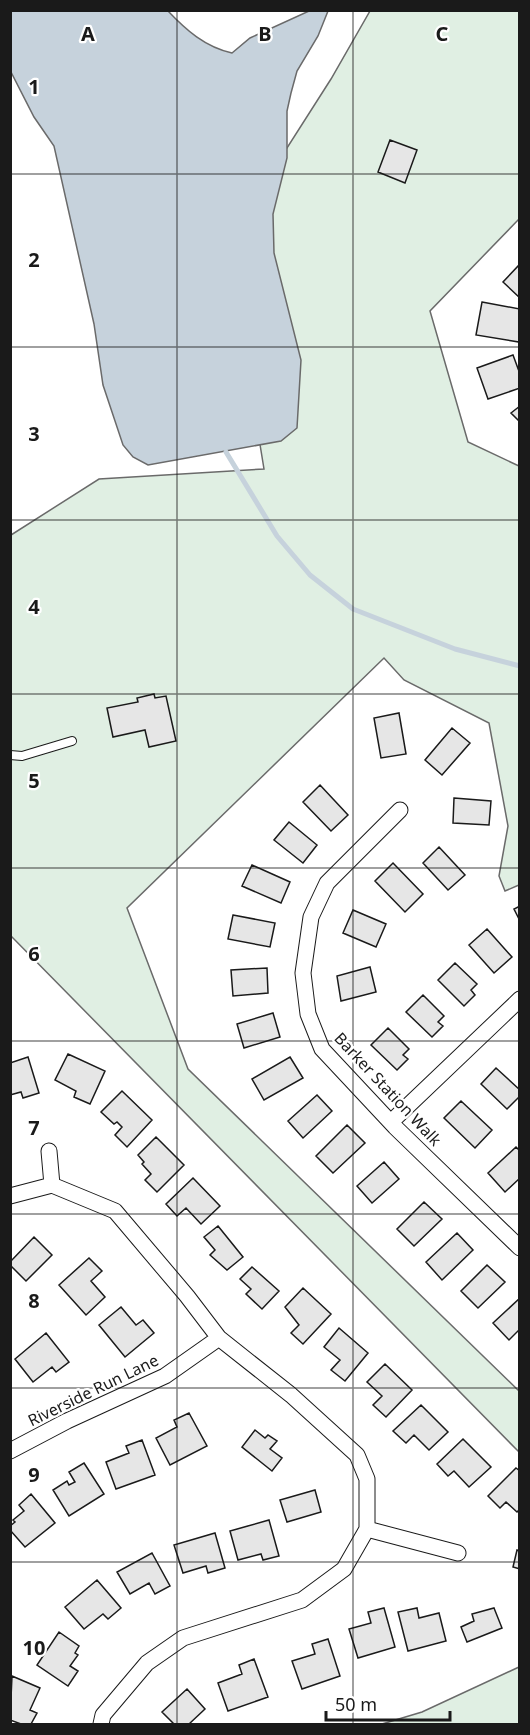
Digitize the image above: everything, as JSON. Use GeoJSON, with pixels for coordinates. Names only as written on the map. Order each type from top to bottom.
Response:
{"type":"FeatureCollection","features":[{"type":"Feature","properties":{"kind":"street","name":"Barker Station Walk"},"geometry":{"type":"LineString","coordinates":[[400,810],[327,883],[311,916],[303,973],[308,1014],[322,1049],[391,1122],[519,1248]]}},
{"type":"Feature","properties":{"kind":"street"},"geometry":{"type":"LineString","coordinates":[[391,1122],[519,999]]}},
{"type":"Feature","properties":{"kind":"street"},"geometry":{"type":"LineString","coordinates":[[49,1151],[52,1185]]}},
{"type":"Feature","properties":{"kind":"street"},"geometry":{"type":"LineString","coordinates":[[10,1196],[52,1185],[115,1211],[187,1296],[219,1338],[291,1395],[357,1455],[367,1479],[367,1529],[344,1569],[302,1600],[183,1638],[147,1663],[104,1715],[101,1725]]}},
{"type":"Feature","properties":{"kind":"street","name":"Riverside Run Lane"},"geometry":{"type":"LineString","coordinates":[[10,1451],[67,1421],[165,1376],[219,1338]]}},
{"type":"Feature","properties":{"kind":"street"},"geometry":{"type":"LineString","coordinates":[[367,1529],[458,1553]]}},
{"type":"Feature","properties":{"kind":"lane"},"geometry":{"type":"LineString","coordinates":[[10,755],[22,756],[72,741]]}},
{"type":"Feature","properties":{"kind":"green space"},"geometry":{"type":"Polygon","coordinates":[[[370,11],[519,11],[519,219],[430,311],[468,442],[519,466],[519,885],[505,891],[499,876],[508,826],[489,723],[404,680],[384,658],[127,908],[188,1069],[519,1391],[519,1452],[11,936],[11,535],[99,479],[264,469],[227,242],[331,79],[370,11]]]}},
{"type":"Feature","properties":{"kind":"green space"},"geometry":{"type":"Polygon","coordinates":[[[519,1667],[519,1724],[382,1724],[422,1712],[519,1667]]]}},
{"type":"Feature","properties":{"kind":"shaded area"},"geometry":{"type":"Polygon","coordinates":[[[11,10],[168,11],[197,37],[213,47],[232,53],[250,38],[309,11],[328,11],[318,36],[297,71],[291,93],[287,111],[287,158],[273,214],[274,253],[301,360],[297,428],[281,441],[148,465],[133,457],[123,445],[103,385],[94,324],[54,146],[34,117],[11,72],[11,10]]]}},
{"type":"Feature","properties":{"kind":"building"},"geometry":{"type":"Polygon","coordinates":[[[390,140],[417,150],[405,183],[378,172],[390,140]]]}},
{"type":"Feature","properties":{"kind":"building"},"geometry":{"type":"Polygon","coordinates":[[[520,264],[520,298],[503,282],[520,264]]]}},
{"type":"Feature","properties":{"kind":"building"},"geometry":{"type":"Polygon","coordinates":[[[482,302],[520,309],[519,342],[476,335],[482,302]]]}},
{"type":"Feature","properties":{"kind":"building"},"geometry":{"type":"Polygon","coordinates":[[[513,355],[520,374],[520,388],[488,399],[477,368],[513,355]]]}},
{"type":"Feature","properties":{"kind":"building"},"geometry":{"type":"Polygon","coordinates":[[[520,406],[520,422],[511,413],[520,406]]]}},
{"type":"Feature","properties":{"kind":"building"},"geometry":{"type":"Polygon","coordinates":[[[154,694],[155,698],[166,696],[176,741],[149,747],[145,730],[113,737],[107,708],[138,702],[137,698],[154,694]]]}},
{"type":"Feature","properties":{"kind":"building"},"geometry":{"type":"Polygon","coordinates":[[[399,713],[406,754],[381,758],[374,718],[399,713]]]}},
{"type":"Feature","properties":{"kind":"building"},"geometry":{"type":"Polygon","coordinates":[[[452,728],[470,743],[442,775],[425,760],[452,728]]]}},
{"type":"Feature","properties":{"kind":"building"},"geometry":{"type":"Polygon","coordinates":[[[320,785],[348,815],[331,831],[303,802],[320,785]]]}},
{"type":"Feature","properties":{"kind":"building"},"geometry":{"type":"Polygon","coordinates":[[[454,798],[491,801],[489,825],[453,823],[454,798]]]}},
{"type":"Feature","properties":{"kind":"building"},"geometry":{"type":"Polygon","coordinates":[[[289,822],[317,845],[303,863],[274,840],[289,822]]]}},
{"type":"Feature","properties":{"kind":"building"},"geometry":{"type":"Polygon","coordinates":[[[439,847],[465,875],[448,890],[423,863],[439,847]]]}},
{"type":"Feature","properties":{"kind":"building"},"geometry":{"type":"Polygon","coordinates":[[[393,863],[423,894],[405,912],[375,881],[393,863]]]}},
{"type":"Feature","properties":{"kind":"building"},"geometry":{"type":"Polygon","coordinates":[[[252,865],[290,882],[281,903],[242,886],[252,865]]]}},
{"type":"Feature","properties":{"kind":"building"},"geometry":{"type":"Polygon","coordinates":[[[520,906],[520,921],[514,909],[520,906]]]}},
{"type":"Feature","properties":{"kind":"building"},"geometry":{"type":"Polygon","coordinates":[[[353,910],[386,924],[376,947],[343,933],[353,910]]]}},
{"type":"Feature","properties":{"kind":"building"},"geometry":{"type":"Polygon","coordinates":[[[233,915],[275,923],[270,947],[228,939],[233,915]]]}},
{"type":"Feature","properties":{"kind":"building"},"geometry":{"type":"Polygon","coordinates":[[[487,929],[512,957],[494,973],[469,945],[487,929]]]}},
{"type":"Feature","properties":{"kind":"building"},"geometry":{"type":"Polygon","coordinates":[[[455,963],[477,984],[471,990],[475,995],[464,1006],[438,980],[455,963]]]}},
{"type":"Feature","properties":{"kind":"building"},"geometry":{"type":"Polygon","coordinates":[[[370,967],[376,992],[341,1001],[337,976],[370,967]]]}},
{"type":"Feature","properties":{"kind":"building"},"geometry":{"type":"Polygon","coordinates":[[[267,968],[268,993],[233,996],[231,970],[267,968]]]}},
{"type":"Feature","properties":{"kind":"building"},"geometry":{"type":"Polygon","coordinates":[[[423,995],[444,1016],[438,1022],[443,1026],[432,1037],[406,1012],[423,995]]]}},
{"type":"Feature","properties":{"kind":"building"},"geometry":{"type":"Polygon","coordinates":[[[273,1013],[280,1037],[244,1048],[237,1024],[273,1013]]]}},
{"type":"Feature","properties":{"kind":"building"},"geometry":{"type":"Polygon","coordinates":[[[388,1028],[409,1049],[403,1055],[408,1059],[397,1070],[371,1045],[388,1028]]]}},
{"type":"Feature","properties":{"kind":"building"},"geometry":{"type":"Polygon","coordinates":[[[68,1054],[105,1071],[90,1104],[74,1097],[76,1091],[55,1080],[68,1054]]]}},
{"type":"Feature","properties":{"kind":"building"},"geometry":{"type":"Polygon","coordinates":[[[28,1057],[39,1093],[23,1098],[21,1092],[10,1095],[10,1063],[28,1057]]]}},
{"type":"Feature","properties":{"kind":"building"},"geometry":{"type":"Polygon","coordinates":[[[290,1057],[303,1078],[264,1100],[252,1079],[290,1057]]]}},
{"type":"Feature","properties":{"kind":"building"},"geometry":{"type":"Polygon","coordinates":[[[496,1068],[520,1090],[520,1096],[507,1109],[481,1084],[496,1068]]]}},
{"type":"Feature","properties":{"kind":"building"},"geometry":{"type":"Polygon","coordinates":[[[122,1091],[152,1120],[127,1147],[115,1135],[122,1127],[117,1122],[114,1124],[101,1112],[122,1091]]]}},
{"type":"Feature","properties":{"kind":"building"},"geometry":{"type":"Polygon","coordinates":[[[317,1095],[332,1111],[303,1138],[288,1121],[317,1095]]]}},
{"type":"Feature","properties":{"kind":"building"},"geometry":{"type":"Polygon","coordinates":[[[461,1101],[492,1130],[475,1148],[444,1118],[461,1101]]]}},
{"type":"Feature","properties":{"kind":"building"},"geometry":{"type":"Polygon","coordinates":[[[347,1125],[365,1143],[333,1173],[316,1156],[347,1125]]]}},
{"type":"Feature","properties":{"kind":"building"},"geometry":{"type":"Polygon","coordinates":[[[156,1137],[184,1165],[157,1192],[145,1180],[151,1174],[138,1155],[156,1137]]]}},
{"type":"Feature","properties":{"kind":"building"},"geometry":{"type":"Polygon","coordinates":[[[516,1147],[520,1151],[520,1178],[505,1192],[488,1173],[516,1147]]]}},
{"type":"Feature","properties":{"kind":"building"},"geometry":{"type":"Polygon","coordinates":[[[384,1162],[399,1179],[372,1203],[357,1186],[384,1162]]]}},
{"type":"Feature","properties":{"kind":"building"},"geometry":{"type":"Polygon","coordinates":[[[193,1178],[220,1206],[201,1224],[186,1208],[177,1216],[166,1204],[193,1178]]]}},
{"type":"Feature","properties":{"kind":"building"},"geometry":{"type":"Polygon","coordinates":[[[424,1202],[442,1219],[414,1246],[397,1229],[424,1202]]]}},
{"type":"Feature","properties":{"kind":"building"},"geometry":{"type":"Polygon","coordinates":[[[218,1226],[243,1257],[227,1270],[210,1255],[215,1250],[204,1237],[218,1226]]]}},
{"type":"Feature","properties":{"kind":"building"},"geometry":{"type":"Polygon","coordinates":[[[457,1233],[473,1250],[442,1280],[426,1262],[457,1233]]]}},
{"type":"Feature","properties":{"kind":"building"},"geometry":{"type":"Polygon","coordinates":[[[34,1237],[52,1255],[26,1281],[10,1265],[10,1262],[34,1237]]]}},
{"type":"Feature","properties":{"kind":"building"},"geometry":{"type":"Polygon","coordinates":[[[89,1258],[102,1271],[91,1281],[105,1297],[86,1315],[59,1285],[89,1258]]]}},
{"type":"Feature","properties":{"kind":"building"},"geometry":{"type":"Polygon","coordinates":[[[487,1265],[505,1282],[478,1308],[461,1291],[487,1265]]]}},
{"type":"Feature","properties":{"kind":"building"},"geometry":{"type":"Polygon","coordinates":[[[252,1267],[279,1291],[262,1309],[246,1294],[251,1289],[240,1279],[252,1267]]]}},
{"type":"Feature","properties":{"kind":"building"},"geometry":{"type":"Polygon","coordinates":[[[303,1288],[331,1314],[303,1344],[291,1333],[299,1325],[285,1307],[303,1288]]]}},
{"type":"Feature","properties":{"kind":"building"},"geometry":{"type":"Polygon","coordinates":[[[520,1298],[520,1329],[509,1340],[493,1323],[520,1298]]]}},
{"type":"Feature","properties":{"kind":"building"},"geometry":{"type":"Polygon","coordinates":[[[121,1307],[136,1325],[143,1320],[154,1333],[125,1357],[99,1325],[121,1307]]]}},
{"type":"Feature","properties":{"kind":"building"},"geometry":{"type":"Polygon","coordinates":[[[339,1328],[368,1353],[345,1381],[331,1370],[340,1360],[324,1347],[339,1328]]]}},
{"type":"Feature","properties":{"kind":"building"},"geometry":{"type":"Polygon","coordinates":[[[46,1333],[69,1362],[56,1372],[52,1367],[33,1382],[15,1359],[46,1333]]]}},
{"type":"Feature","properties":{"kind":"building"},"geometry":{"type":"Polygon","coordinates":[[[385,1364],[412,1390],[386,1417],[373,1405],[382,1396],[367,1382],[385,1364]]]}},
{"type":"Feature","properties":{"kind":"building"},"geometry":{"type":"Polygon","coordinates":[[[421,1405],[448,1432],[429,1450],[414,1435],[406,1443],[393,1431],[421,1405]]]}},
{"type":"Feature","properties":{"kind":"building"},"geometry":{"type":"Polygon","coordinates":[[[189,1413],[207,1446],[170,1465],[156,1438],[177,1427],[174,1420],[189,1413]]]}},
{"type":"Feature","properties":{"kind":"building"},"geometry":{"type":"Polygon","coordinates":[[[255,1430],[265,1438],[268,1435],[277,1441],[270,1449],[282,1458],[272,1471],[242,1447],[255,1430]]]}},
{"type":"Feature","properties":{"kind":"building"},"geometry":{"type":"Polygon","coordinates":[[[463,1439],[491,1467],[469,1487],[454,1471],[448,1476],[437,1464],[463,1439]]]}},
{"type":"Feature","properties":{"kind":"building"},"geometry":{"type":"Polygon","coordinates":[[[142,1440],[155,1475],[116,1489],[106,1462],[129,1453],[126,1446],[142,1440]]]}},
{"type":"Feature","properties":{"kind":"building"},"geometry":{"type":"Polygon","coordinates":[[[84,1463],[104,1494],[69,1516],[53,1490],[67,1481],[69,1485],[75,1482],[69,1472],[84,1463]]]}},
{"type":"Feature","properties":{"kind":"building"},"geometry":{"type":"Polygon","coordinates":[[[516,1468],[520,1471],[520,1509],[517,1512],[506,1502],[500,1508],[488,1496],[516,1468]]]}},
{"type":"Feature","properties":{"kind":"building"},"geometry":{"type":"Polygon","coordinates":[[[315,1490],[321,1512],[287,1522],[280,1500],[315,1490]]]}},
{"type":"Feature","properties":{"kind":"building"},"geometry":{"type":"Polygon","coordinates":[[[31,1494],[55,1523],[25,1547],[10,1530],[10,1526],[15,1522],[13,1520],[24,1511],[19,1505],[31,1494]]]}},
{"type":"Feature","properties":{"kind":"building"},"geometry":{"type":"Polygon","coordinates":[[[269,1520],[279,1556],[263,1560],[261,1554],[238,1560],[230,1531],[269,1520]]]}},
{"type":"Feature","properties":{"kind":"building"},"geometry":{"type":"Polygon","coordinates":[[[215,1533],[225,1568],[208,1573],[206,1566],[183,1573],[174,1545],[215,1533]]]}},
{"type":"Feature","properties":{"kind":"building"},"geometry":{"type":"Polygon","coordinates":[[[517,1550],[520,1551],[520,1569],[513,1567],[517,1550]]]}},
{"type":"Feature","properties":{"kind":"building"},"geometry":{"type":"Polygon","coordinates":[[[152,1553],[170,1586],[155,1594],[149,1583],[130,1594],[117,1572],[152,1553]]]}},
{"type":"Feature","properties":{"kind":"building"},"geometry":{"type":"Polygon","coordinates":[[[97,1580],[121,1608],[108,1619],[103,1614],[84,1629],[65,1607],[97,1580]]]}},
{"type":"Feature","properties":{"kind":"building"},"geometry":{"type":"Polygon","coordinates":[[[384,1608],[395,1647],[358,1658],[349,1629],[371,1623],[368,1612],[384,1608]]]}},
{"type":"Feature","properties":{"kind":"building"},"geometry":{"type":"Polygon","coordinates":[[[417,1608],[419,1618],[439,1613],[446,1641],[408,1651],[398,1612],[417,1608]]]}},
{"type":"Feature","properties":{"kind":"building"},"geometry":{"type":"Polygon","coordinates":[[[494,1608],[502,1628],[467,1642],[461,1627],[474,1621],[472,1614],[494,1608]]]}},
{"type":"Feature","properties":{"kind":"building"},"geometry":{"type":"Polygon","coordinates":[[[59,1632],[79,1646],[75,1653],[78,1655],[70,1666],[78,1671],[68,1686],[37,1665],[59,1632]]]}},
{"type":"Feature","properties":{"kind":"building"},"geometry":{"type":"Polygon","coordinates":[[[328,1639],[340,1676],[302,1689],[292,1661],[315,1654],[312,1644],[328,1639]]]}},
{"type":"Feature","properties":{"kind":"building"},"geometry":{"type":"Polygon","coordinates":[[[254,1659],[268,1697],[228,1711],[218,1683],[242,1674],[239,1665],[254,1659]]]}},
{"type":"Feature","properties":{"kind":"building"},"geometry":{"type":"Polygon","coordinates":[[[12,1676],[40,1688],[30,1710],[37,1713],[31,1724],[21,1724],[10,1720],[12,1676]]]}},
{"type":"Feature","properties":{"kind":"building"},"geometry":{"type":"Polygon","coordinates":[[[187,1689],[205,1709],[189,1724],[174,1724],[162,1712],[187,1689]]]}},
{"type":"Feature","properties":{"kind":"waterway"},"geometry":{"type":"LineString","coordinates":[[226,452],[277,536],[310,575],[353,609],[455,649],[520,666]]}}]}
